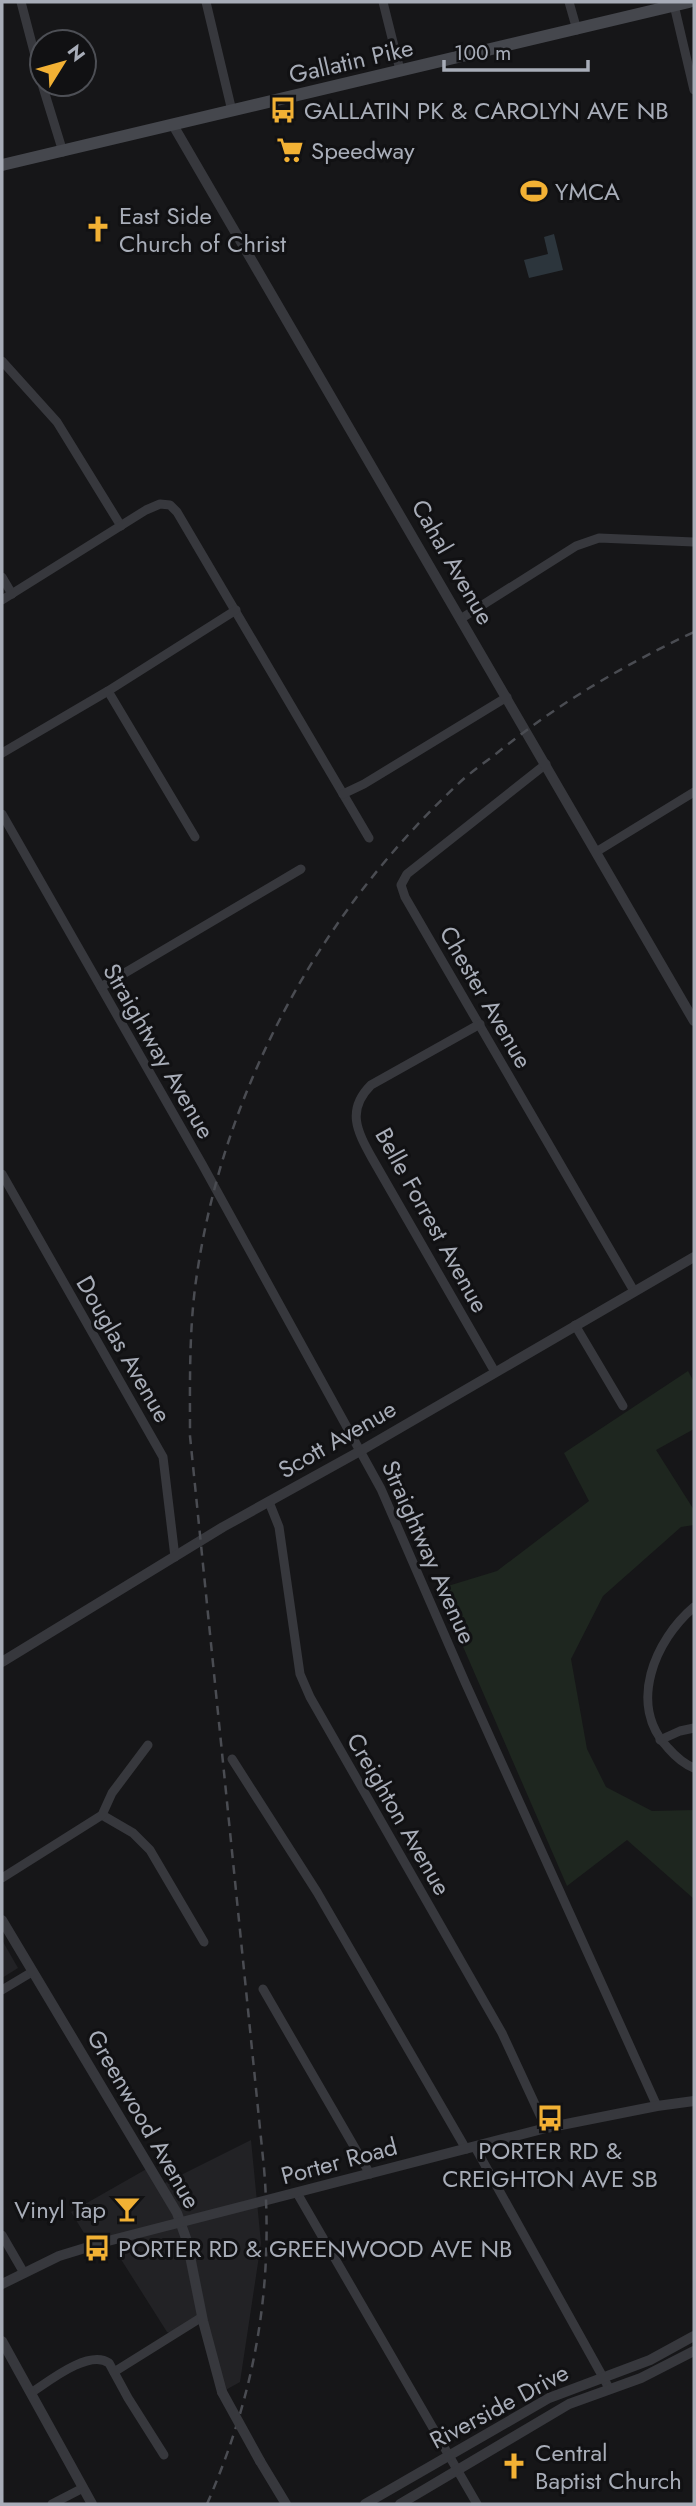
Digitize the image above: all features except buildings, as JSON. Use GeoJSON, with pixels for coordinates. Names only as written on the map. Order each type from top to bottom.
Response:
{"type":"FeatureCollection","features":[{"type":"Feature","properties":{"kind":"main road","name":"Gallatin Pike"},"geometry":{"type":"LineString","coordinates":[[2,165],[689,2]]}},
{"type":"Feature","properties":{"kind":"street"},"geometry":{"type":"LineString","coordinates":[[21,2],[28,29]]}},
{"type":"Feature","properties":{"kind":"street"},"geometry":{"type":"LineString","coordinates":[[206,2],[232,111]]}},
{"type":"Feature","properties":{"kind":"street"},"geometry":{"type":"LineString","coordinates":[[383,2],[400,70]]}},
{"type":"Feature","properties":{"kind":"street"},"geometry":{"type":"LineString","coordinates":[[569,2],[577,30]]}},
{"type":"Feature","properties":{"kind":"street"},"geometry":{"type":"LineString","coordinates":[[674,5],[694,90]]}},
{"type":"Feature","properties":{"kind":"street"},"geometry":{"type":"LineString","coordinates":[[47,98],[63,152]]}},
{"type":"Feature","properties":{"kind":"street","name":"Cahal Avenue"},"geometry":{"type":"LineString","coordinates":[[173,125],[694,1021]]}},
{"type":"Feature","properties":{"kind":"street"},"geometry":{"type":"LineString","coordinates":[[2,361],[57,422],[121,526]]}},
{"type":"Feature","properties":{"kind":"street"},"geometry":{"type":"LineString","coordinates":[[2,600],[121,526],[160,504],[170,505],[177,512],[236,610],[369,838]]}},
{"type":"Feature","properties":{"kind":"street"},"geometry":{"type":"LineString","coordinates":[[462,618],[576,546],[599,538],[694,542]]}},
{"type":"Feature","properties":{"kind":"street"},"geometry":{"type":"LineString","coordinates":[[2,577],[12,594]]}},
{"type":"Feature","properties":{"kind":"street"},"geometry":{"type":"LineString","coordinates":[[2,753],[108,691],[236,610]]}},
{"type":"Feature","properties":{"kind":"street"},"geometry":{"type":"LineString","coordinates":[[108,691],[195,837]]}},
{"type":"Feature","properties":{"kind":"street"},"geometry":{"type":"LineString","coordinates":[[343,794],[507,697]]}},
{"type":"Feature","properties":{"kind":"street","name":"Chester Avenue"},"geometry":{"type":"LineString","coordinates":[[546,764],[407,874],[401,885],[405,897],[634,1291]]}},
{"type":"Feature","properties":{"kind":"street"},"geometry":{"type":"LineString","coordinates":[[596,852],[694,792]]}},
{"type":"Feature","properties":{"kind":"street","name":"Straightway Avenue"},"geometry":{"type":"LineString","coordinates":[[2,814],[362,1450],[403,1534],[471,1695],[657,2106]]}},
{"type":"Feature","properties":{"kind":"street"},"geometry":{"type":"LineString","coordinates":[[100,987],[301,869]]}},
{"type":"Feature","properties":{"kind":"street","name":"Belle Forrest Avenue"},"geometry":{"type":"LineString","coordinates":[[480,1024],[371,1085],[361,1095],[356,1107],[356,1119],[360,1136],[372,1158],[495,1372]]}},
{"type":"Feature","properties":{"kind":"street","name":"Douglas Avenue"},"geometry":{"type":"LineString","coordinates":[[2,1174],[163,1457],[175,1557]]}},
{"type":"Feature","properties":{"kind":"street","name":"Scott Avenue"},"geometry":{"type":"LineString","coordinates":[[2,1661],[268,1502],[694,1257]]}},
{"type":"Feature","properties":{"kind":"street"},"geometry":{"type":"LineString","coordinates":[[575,1325],[623,1406]]}},
{"type":"Feature","properties":{"kind":"street","name":"Creighton Avenue"},"geometry":{"type":"LineString","coordinates":[[268,1502],[281,1537],[296,1651],[305,1686],[502,2033],[546,2128]]}},
{"type":"Feature","properties":{"kind":"street"},"geometry":{"type":"LineString","coordinates":[[694,1607],[668,1635],[657,1655],[648,1694],[649,1714],[660,1740],[676,1756],[694,1768]]}},
{"type":"Feature","properties":{"kind":"street"},"geometry":{"type":"LineString","coordinates":[[660,1740],[694,1728]]}},
{"type":"Feature","properties":{"kind":"street"},"geometry":{"type":"LineString","coordinates":[[2,1878],[102,1815],[112,1793],[148,1745]]}},
{"type":"Feature","properties":{"kind":"street"},"geometry":{"type":"LineString","coordinates":[[232,1759],[317,1892],[471,2148],[609,2388]]}},
{"type":"Feature","properties":{"kind":"street"},"geometry":{"type":"LineString","coordinates":[[102,1815],[133,1833],[150,1850],[204,1942]]}},
{"type":"Feature","properties":{"kind":"street","name":"Greenwood Avenue"},"geometry":{"type":"LineString","coordinates":[[2,1920],[182,2223],[215,2372],[222,2392],[286,2504]]}},
{"type":"Feature","properties":{"kind":"street"},"geometry":{"type":"LineString","coordinates":[[2,1990],[32,1972]]}},
{"type":"Feature","properties":{"kind":"street"},"geometry":{"type":"LineString","coordinates":[[263,1989],[370,2174]]}},
{"type":"Feature","properties":{"kind":"street","name":"Porter Road"},"geometry":{"type":"LineString","coordinates":[[2,2284],[59,2256],[182,2223],[546,2128],[694,2101]]}},
{"type":"Feature","properties":{"kind":"street"},"geometry":{"type":"LineString","coordinates":[[297,2193],[477,2504]]}},
{"type":"Feature","properties":{"kind":"street"},"geometry":{"type":"LineString","coordinates":[[2,2235],[24,2273]]}},
{"type":"Feature","properties":{"kind":"street"},"geometry":{"type":"LineString","coordinates":[[114,2372],[202,2317]]}},
{"type":"Feature","properties":{"kind":"street","name":"Riverside Drive"},"geometry":{"type":"LineString","coordinates":[[365,2504],[550,2398],[650,2360],[694,2336]]}},
{"type":"Feature","properties":{"kind":"street"},"geometry":{"type":"LineString","coordinates":[[2,2341],[92,2504]]}},
{"type":"Feature","properties":{"kind":"street","name":"Riverside Drive"},"geometry":{"type":"LineString","coordinates":[[399,2504],[569,2404],[641,2378],[694,2351]]}},
{"type":"Feature","properties":{"kind":"street"},"geometry":{"type":"LineString","coordinates":[[31,2393],[71,2367],[97,2357],[109,2362],[164,2455]]}},
{"type":"Feature","properties":{"kind":"street"},"geometry":{"type":"LineString","coordinates":[[52,2504],[83,2487]]}},
{"type":"Feature","properties":{"kind":"street"},"geometry":{"type":"LineString","coordinates":[[390,2490],[399,2504]]}},
{"type":"Feature","properties":{"kind":"shaded area"},"geometry":{"type":"Polygon","coordinates":[[[554,234],[563,270],[529,278],[524,260],[548,254],[544,237],[554,234]]]}},
{"type":"Feature","properties":{"kind":"shaded area"},"geometry":{"type":"Polygon","coordinates":[[[688,1371],[694,1382],[694,1429],[656,1450],[694,1510],[694,1525],[681,1527],[603,1596],[571,1659],[587,1749],[606,1787],[652,1811],[694,1810],[694,1899],[627,1840],[567,1886],[438,1589],[497,1571],[589,1501],[564,1453],[688,1371]]]}},
{"type":"Feature","properties":{"kind":"shaded area"},"geometry":{"type":"Polygon","coordinates":[[[2,1940],[18,1968],[2,1978],[2,1940]]]}},
{"type":"Feature","properties":{"kind":"shaded area"},"geometry":{"type":"Polygon","coordinates":[[[251,2140],[261,2243],[240,2382],[222,2392],[202,2317],[175,2335],[167,2332],[117,2253],[121,2238],[92,2246],[71,2212],[150,2167],[161,2185],[251,2140]]]}},
{"type":"Feature","properties":{"kind":"railway"},"geometry":{"type":"LineString","coordinates":[[207,2504],[224,2463],[249,2381],[263,2298],[266,2256],[264,2168],[190,1436],[193,1306],[208,1217],[227,1147],[252,1080],[282,1015],[318,952],[360,893],[406,838],[466,777],[568,702],[616,672],[694,632]]}},
{"type":"Feature","properties":{"kind":"place","name":"GALLATIN PK & CAROLYN AVE NB"},"geometry":{"type":"Point","coordinates":[283,110]}},
{"type":"Feature","properties":{"kind":"place","name":"Speedway"},"geometry":{"type":"Point","coordinates":[290,150]}},
{"type":"Feature","properties":{"kind":"place","name":"YMCA"},"geometry":{"type":"Point","coordinates":[534,191]}},
{"type":"Feature","properties":{"kind":"place","name":"East Side Church of Christ"},"geometry":{"type":"Point","coordinates":[98,229]}},
{"type":"Feature","properties":{"kind":"place","name":"PORTER RD & CREIGHTON AVE SB"},"geometry":{"type":"Point","coordinates":[550,2118]}},
{"type":"Feature","properties":{"kind":"place","name":"Vinyl Tap"},"geometry":{"type":"Point","coordinates":[127,2209]}},
{"type":"Feature","properties":{"kind":"place","name":"PORTER RD & GREENWOOD AVE NB"},"geometry":{"type":"Point","coordinates":[97,2248]}},
{"type":"Feature","properties":{"kind":"place","name":"Central Baptist Church"},"geometry":{"type":"Point","coordinates":[514,2466]}}]}
